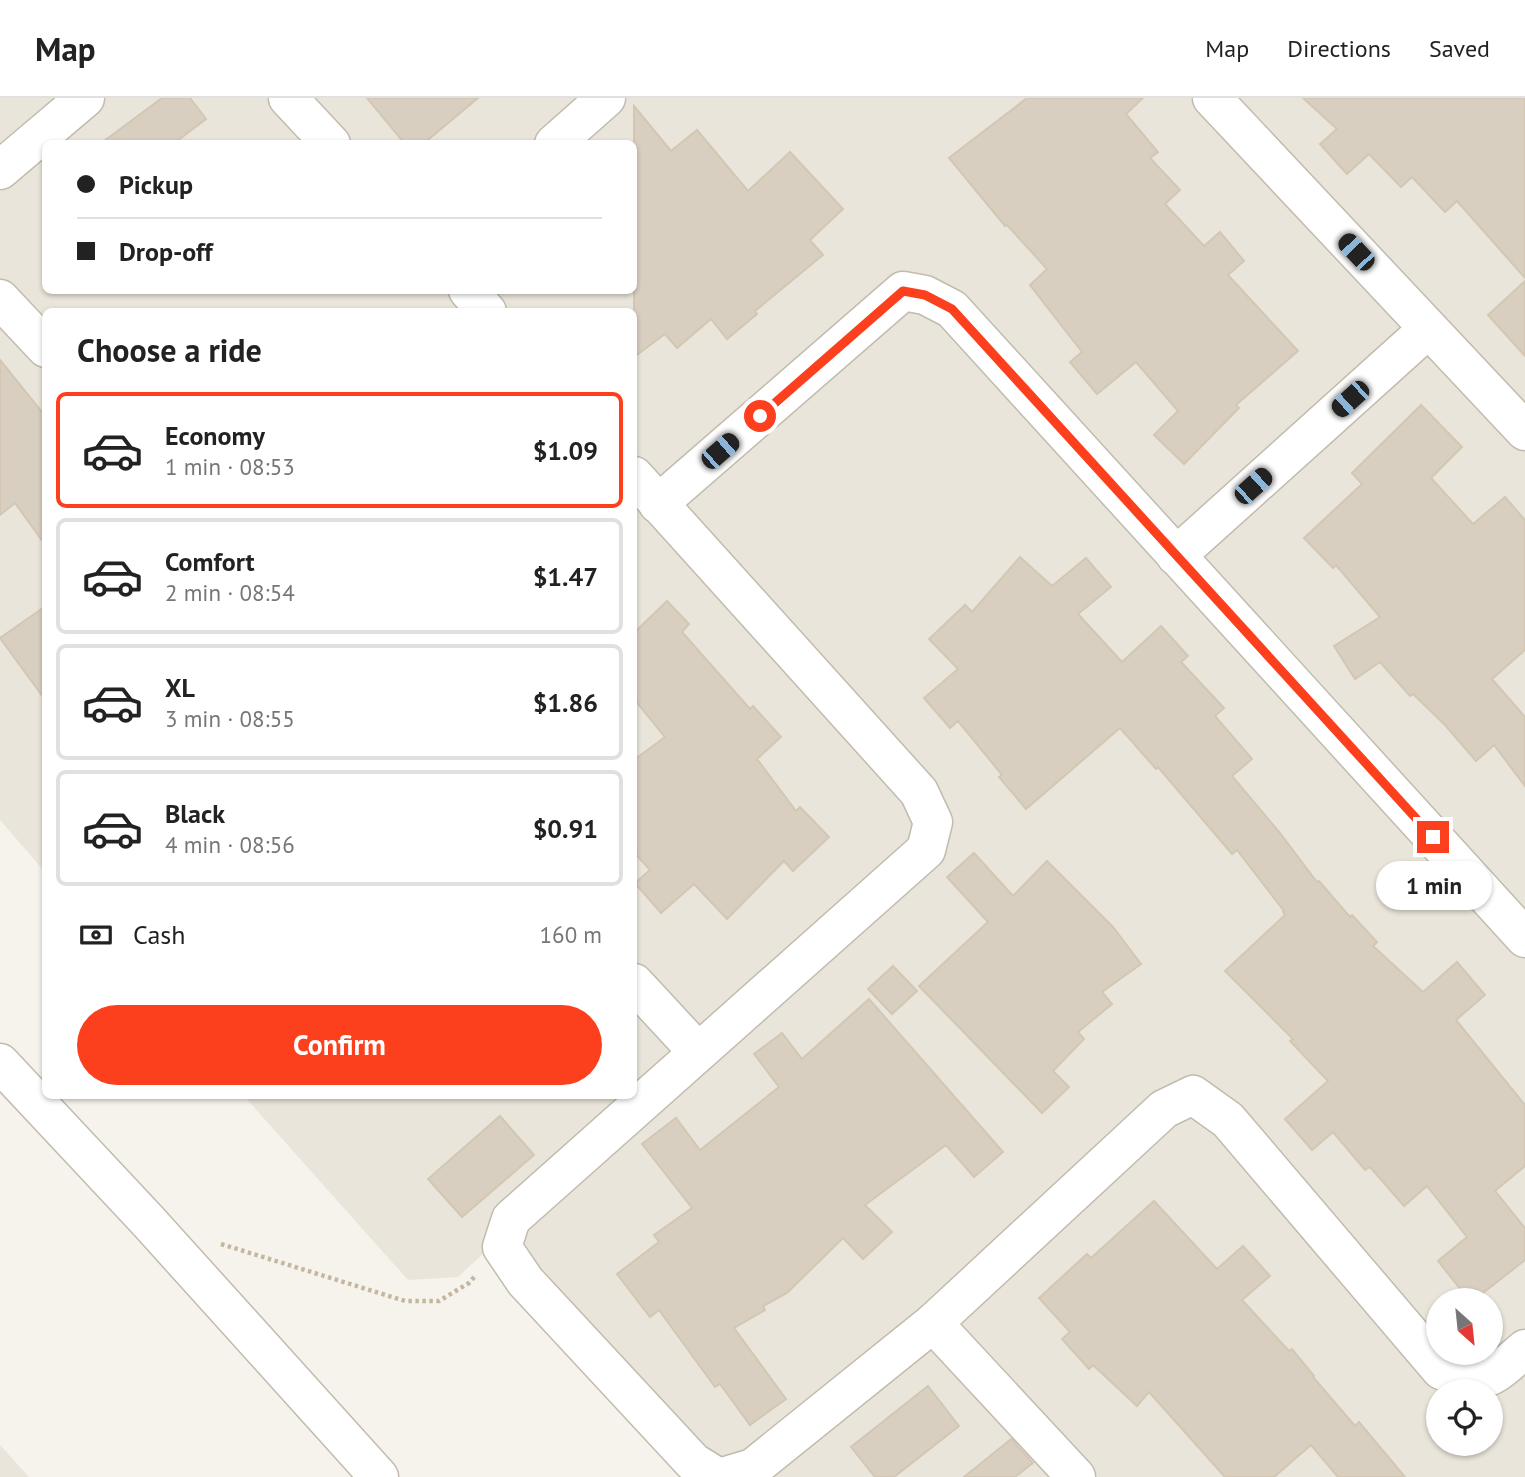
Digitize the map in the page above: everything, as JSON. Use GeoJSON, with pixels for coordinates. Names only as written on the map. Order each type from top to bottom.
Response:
{"type":"FeatureCollection","features":[{"type":"Feature","properties":{"kind":"street"},"geometry":{"type":"LineString","coordinates":[[0,170],[85,98]]}},
{"type":"Feature","properties":{"kind":"street"},"geometry":{"type":"LineString","coordinates":[[288,98],[327,140]]}},
{"type":"Feature","properties":{"kind":"street"},"geometry":{"type":"LineString","coordinates":[[559,140],[606,98]]}},
{"type":"Feature","properties":{"kind":"street"},"geometry":{"type":"LineString","coordinates":[[1212,98],[1525,431]]}},
{"type":"Feature","properties":{"kind":"street"},"geometry":{"type":"LineString","coordinates":[[658,504],[903,291],[925,295],[952,309],[1525,938]]}},
{"type":"Feature","properties":{"kind":"street"},"geometry":{"type":"LineString","coordinates":[[471,294],[483,308]]}},
{"type":"Feature","properties":{"kind":"street"},"geometry":{"type":"LineString","coordinates":[[0,299],[42,344]]}},
{"type":"Feature","properties":{"kind":"street"},"geometry":{"type":"LineString","coordinates":[[1176,556],[1427,329]]}},
{"type":"Feature","properties":{"kind":"street"},"geometry":{"type":"LineString","coordinates":[[637,480],[919,792],[933,822],[926,850],[511,1219],[502,1247],[525,1281],[693,1462],[717,1477]]}},
{"type":"Feature","properties":{"kind":"street"},"geometry":{"type":"LineString","coordinates":[[637,986],[698,1052]]}},
{"type":"Feature","properties":{"kind":"street"},"geometry":{"type":"LineString","coordinates":[[0,1063],[379,1477]]}},
{"type":"Feature","properties":{"kind":"street"},"geometry":{"type":"LineString","coordinates":[[723,1477],[753,1468],[933,1323],[1164,1109],[1193,1095],[1228,1120],[1441,1370],[1466,1381],[1493,1377],[1525,1349]]}},
{"type":"Feature","properties":{"kind":"street"},"geometry":{"type":"LineString","coordinates":[[933,1323],[1076,1477]]}},
{"type":"Feature","properties":{"kind":"path"},"geometry":{"type":"LineString","coordinates":[[213,1241],[405,1301],[439,1301],[469,1283],[502,1247]]}},
{"type":"Feature","properties":{"kind":"shaded area"},"geometry":{"type":"Polygon","coordinates":[[[0,98],[1525,98],[1525,1477],[717,1477],[510,1243],[514,1225],[458,1277],[408,1280],[247,1099],[637,1099],[637,308],[42,308],[42,869],[0,820],[0,98]]]}},
{"type":"Feature","properties":{"kind":"shaded area"},"geometry":{"type":"Polygon","coordinates":[[[0,1445],[29,1477],[0,1477],[0,1445]]]}},
{"type":"Feature","properties":{"kind":"building"},"geometry":{"type":"Polygon","coordinates":[[[162,98],[190,98],[206,119],[178,140],[105,140],[162,98]]]}},
{"type":"Feature","properties":{"kind":"building"},"geometry":{"type":"Polygon","coordinates":[[[367,98],[478,98],[428,140],[402,140],[367,98]]]}},
{"type":"Feature","properties":{"kind":"building"},"geometry":{"type":"Polygon","coordinates":[[[1027,98],[1143,98],[1126,114],[1158,152],[1150,158],[1180,190],[1165,204],[1204,246],[1220,232],[1244,261],[1228,275],[1298,351],[1236,405],[1239,408],[1184,464],[1154,435],[1178,411],[1136,362],[1097,394],[1070,362],[1082,352],[1030,285],[1047,269],[1007,225],[1005,226],[949,158],[1027,98]]]}},
{"type":"Feature","properties":{"kind":"building"},"geometry":{"type":"Polygon","coordinates":[[[1303,98],[1525,98],[1525,278],[1457,201],[1445,212],[1412,177],[1401,187],[1369,154],[1347,174],[1320,144],[1337,129],[1303,98]]]}},
{"type":"Feature","properties":{"kind":"building"},"geometry":{"type":"Polygon","coordinates":[[[634,106],[671,151],[697,130],[748,191],[790,152],[843,209],[810,240],[823,255],[755,311],[757,314],[727,339],[711,319],[677,348],[665,334],[637,355],[637,308],[634,308],[634,294],[637,294],[637,140],[634,140],[634,106]]]}},
{"type":"Feature","properties":{"kind":"building"},"geometry":{"type":"Polygon","coordinates":[[[1525,281],[1525,356],[1488,315],[1525,281]]]}},
{"type":"Feature","properties":{"kind":"building"},"geometry":{"type":"Polygon","coordinates":[[[0,360],[42,412],[42,540],[15,503],[0,515],[0,360]]]}},
{"type":"Feature","properties":{"kind":"building"},"geometry":{"type":"Polygon","coordinates":[[[1421,405],[1462,447],[1431,478],[1473,524],[1505,497],[1525,520],[1525,650],[1492,679],[1525,717],[1525,786],[1494,745],[1476,761],[1445,725],[1413,694],[1410,696],[1380,662],[1355,679],[1334,646],[1380,617],[1336,565],[1333,568],[1304,538],[1362,484],[1352,473],[1421,405]]]}},
{"type":"Feature","properties":{"kind":"building"},"geometry":{"type":"Polygon","coordinates":[[[1020,557],[1052,586],[1086,558],[1111,587],[1078,614],[1122,662],[1161,626],[1188,656],[1181,662],[1224,708],[1215,716],[1252,759],[1232,776],[1317,882],[1319,881],[1350,917],[1352,915],[1377,942],[1373,946],[1423,992],[1457,962],[1485,995],[1456,1020],[1525,1105],[1525,1166],[1495,1191],[1525,1228],[1525,1260],[1489,1288],[1459,1288],[1438,1261],[1467,1237],[1427,1186],[1404,1206],[1370,1167],[1365,1170],[1333,1132],[1312,1150],[1285,1119],[1328,1081],[1290,1041],[1293,1039],[1225,971],[1285,915],[1284,911],[1237,850],[1232,854],[1158,767],[1156,769],[1120,728],[1026,809],[958,721],[950,728],[924,698],[958,669],[929,639],[965,605],[972,612],[1020,557]]]}},
{"type":"Feature","properties":{"kind":"building"},"geometry":{"type":"Polygon","coordinates":[[[667,601],[689,624],[682,632],[750,709],[753,706],[781,737],[757,759],[796,811],[800,807],[829,837],[793,871],[784,861],[727,919],[694,884],[661,913],[637,885],[637,881],[650,870],[637,855],[637,758],[665,737],[637,703],[637,630],[667,601]]]}},
{"type":"Feature","properties":{"kind":"building"},"geometry":{"type":"Polygon","coordinates":[[[42,609],[42,696],[0,638],[42,609]]]}},
{"type":"Feature","properties":{"kind":"building"},"geometry":{"type":"Polygon","coordinates":[[[974,853],[1013,896],[1047,861],[1113,927],[1141,964],[1102,992],[1112,1004],[1078,1032],[1084,1039],[1053,1071],[1069,1087],[1042,1113],[919,986],[988,922],[947,877],[974,853]]]}},
{"type":"Feature","properties":{"kind":"building"},"geometry":{"type":"Polygon","coordinates":[[[893,966],[917,991],[892,1014],[868,989],[893,966]]]}},
{"type":"Feature","properties":{"kind":"building"},"geometry":{"type":"Polygon","coordinates":[[[869,999],[1003,1152],[974,1177],[946,1145],[865,1205],[892,1232],[863,1259],[843,1238],[787,1293],[763,1306],[765,1310],[734,1328],[786,1399],[750,1425],[720,1384],[715,1387],[659,1310],[650,1317],[617,1274],[659,1242],[654,1235],[692,1208],[642,1144],[676,1118],[700,1150],[779,1087],[754,1054],[782,1033],[802,1059],[869,999]]]}},
{"type":"Feature","properties":{"kind":"building"},"geometry":{"type":"Polygon","coordinates":[[[500,1116],[534,1155],[462,1217],[428,1179],[500,1116]]]}},
{"type":"Feature","properties":{"kind":"building"},"geometry":{"type":"Polygon","coordinates":[[[1154,1201],[1217,1269],[1243,1246],[1270,1276],[1242,1300],[1289,1351],[1292,1349],[1355,1426],[1359,1422],[1405,1477],[1338,1477],[1311,1445],[1274,1477],[1225,1477],[1149,1392],[1137,1406],[1093,1365],[1089,1369],[1062,1339],[1070,1332],[1039,1298],[1087,1254],[1091,1258],[1154,1201]]]}},
{"type":"Feature","properties":{"kind":"building"},"geometry":{"type":"Polygon","coordinates":[[[928,1386],[959,1426],[894,1477],[875,1477],[851,1447],[928,1386]]]}},
{"type":"Feature","properties":{"kind":"building"},"geometry":{"type":"Polygon","coordinates":[[[1011,1439],[1033,1463],[1015,1477],[964,1477],[1011,1439]]]}},
{"type":"Feature","properties":{"kind":"route"},"geometry":{"type":"LineString","coordinates":[[760,416],[903,291],[925,295],[952,309],[1433,837]]}}]}
